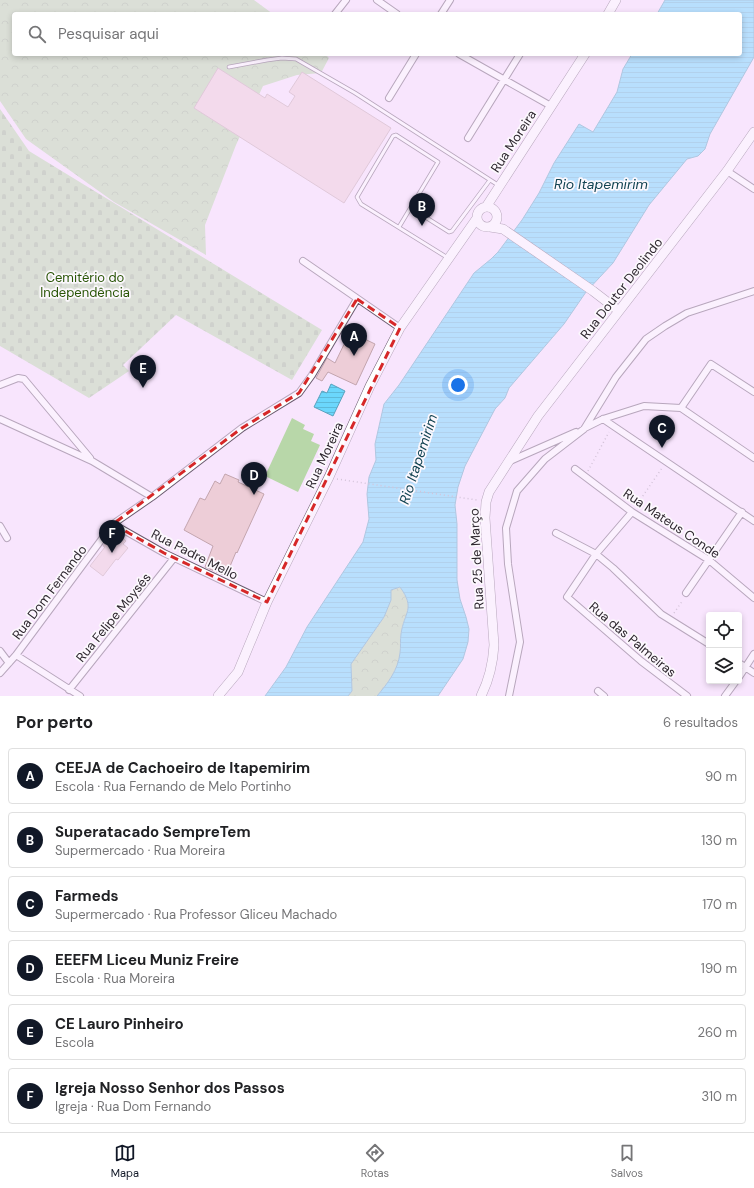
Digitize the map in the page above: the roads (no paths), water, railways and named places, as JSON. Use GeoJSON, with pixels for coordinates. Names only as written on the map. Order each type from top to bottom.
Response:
{"type":"FeatureCollection","features":[{"type":"Feature","properties":{"kind":"main road"},"geometry":{"type":"LineString","coordinates":[[609,12],[616,0]]}},
{"type":"Feature","properties":{"kind":"main road","name":"Rua Moreira"},"geometry":{"type":"LineString","coordinates":[[486,207],[584,56]]}},
{"type":"Feature","properties":{"kind":"main road","name":"Rua Doutor Deolindo"},"geometry":{"type":"LineString","coordinates":[[510,461],[538,416],[727,171],[754,132]]}},
{"type":"Feature","properties":{"kind":"main road","name":"Rua Moreira"},"geometry":{"type":"LineString","coordinates":[[496,215],[498,188]]}},
{"type":"Feature","properties":{"kind":"main road"},"geometry":{"type":"LineString","coordinates":[[505,230],[480,225],[477,218],[479,211],[486,207],[492,208],[505,230],[593,291],[619,311]]}},
{"type":"Feature","properties":{"kind":"main road"},"geometry":{"type":"LineString","coordinates":[[467,232],[494,225],[496,215]]}},
{"type":"Feature","properties":{"kind":"main road","name":"Rua Moreira"},"geometry":{"type":"LineString","coordinates":[[218,696],[238,672],[267,602],[329,477],[370,386],[400,328],[477,218]]}},
{"type":"Feature","properties":{"kind":"main road","name":"Rua 25 de Março"},"geometry":{"type":"LineString","coordinates":[[482,696],[487,685],[493,662],[494,645],[485,518],[486,502],[495,483],[510,461]]}},
{"type":"Feature","properties":{"kind":"street"},"geometry":{"type":"LineString","coordinates":[[337,12],[346,0]]}},
{"type":"Feature","properties":{"kind":"street"},"geometry":{"type":"LineString","coordinates":[[377,0],[394,12]]}},
{"type":"Feature","properties":{"kind":"street"},"geometry":{"type":"LineString","coordinates":[[442,12],[450,0]]}},
{"type":"Feature","properties":{"kind":"street"},"geometry":{"type":"LineString","coordinates":[[389,98],[415,56]]}},
{"type":"Feature","properties":{"kind":"street"},"geometry":{"type":"LineString","coordinates":[[463,56],[551,106]]}},
{"type":"Feature","properties":{"kind":"street"},"geometry":{"type":"LineString","coordinates":[[468,138],[519,56]]}},
{"type":"Feature","properties":{"kind":"street"},"geometry":{"type":"LineString","coordinates":[[727,171],[754,189]]}},
{"type":"Feature","properties":{"kind":"street"},"geometry":{"type":"LineString","coordinates":[[302,261],[400,328]]}},
{"type":"Feature","properties":{"kind":"street"},"geometry":{"type":"LineString","coordinates":[[510,696],[520,642],[508,564],[506,528],[517,492],[545,459],[584,429],[616,377],[646,339],[687,313],[754,291]]}},
{"type":"Feature","properties":{"kind":"street","name":"Rua Dom Fernando"},"geometry":{"type":"LineString","coordinates":[[0,673],[16,655],[113,524],[152,498],[242,428],[298,393],[312,375],[358,299]]}},
{"type":"Feature","properties":{"kind":"street"},"geometry":{"type":"LineString","coordinates":[[681,408],[711,364],[754,392]]}},
{"type":"Feature","properties":{"kind":"street"},"geometry":{"type":"LineString","coordinates":[[0,385],[18,378],[24,379],[92,460]]}},
{"type":"Feature","properties":{"kind":"street"},"geometry":{"type":"LineString","coordinates":[[510,461],[584,429],[603,419],[644,406],[681,408],[754,458]]}},
{"type":"Feature","properties":{"kind":"street"},"geometry":{"type":"LineString","coordinates":[[0,419],[92,460],[152,498]]}},
{"type":"Feature","properties":{"kind":"street"},"geometry":{"type":"LineString","coordinates":[[603,419],[754,521]]}},
{"type":"Feature","properties":{"kind":"street","name":"Rua Mateus Conde"},"geometry":{"type":"LineString","coordinates":[[575,469],[632,512],[709,560],[754,598]]}},
{"type":"Feature","properties":{"kind":"street"},"geometry":{"type":"LineString","coordinates":[[596,554],[632,512]]}},
{"type":"Feature","properties":{"kind":"street"},"geometry":{"type":"LineString","coordinates":[[686,593],[742,512]]}},
{"type":"Feature","properties":{"kind":"street","name":"Rua Padre Mello"},"geometry":{"type":"LineString","coordinates":[[113,524],[174,558],[267,602]]}},
{"type":"Feature","properties":{"kind":"street"},"geometry":{"type":"LineString","coordinates":[[0,526],[8,538]]}},
{"type":"Feature","properties":{"kind":"street"},"geometry":{"type":"LineString","coordinates":[[556,533],[596,554],[613,568],[661,614],[706,642]]}},
{"type":"Feature","properties":{"kind":"street","name":"Rua das Palmeiras"},"geometry":{"type":"LineString","coordinates":[[596,554],[566,597],[641,661],[687,696]]}},
{"type":"Feature","properties":{"kind":"street","name":"Rua Felipe Moysés"},"geometry":{"type":"LineString","coordinates":[[69,690],[174,558]]}},
{"type":"Feature","properties":{"kind":"street"},"geometry":{"type":"LineString","coordinates":[[0,651],[9,663]]}},
{"type":"Feature","properties":{"kind":"street"},"geometry":{"type":"LineString","coordinates":[[742,673],[754,654]]}},
{"type":"Feature","properties":{"kind":"street"},"geometry":{"type":"LineString","coordinates":[[16,655],[80,696]]}},
{"type":"Feature","properties":{"kind":"street"},"geometry":{"type":"LineString","coordinates":[[742,664],[754,673]]}},
{"type":"Feature","properties":{"kind":"street"},"geometry":{"type":"LineString","coordinates":[[725,696],[734,684]]}},
{"type":"Feature","properties":{"kind":"street"},"geometry":{"type":"LineString","coordinates":[[598,691],[604,696]]}},
{"type":"Feature","properties":{"kind":"lane"},"geometry":{"type":"LineString","coordinates":[[229,67],[282,58],[296,59],[355,93],[490,180],[498,188]]}},
{"type":"Feature","properties":{"kind":"lane"},"geometry":{"type":"LineString","coordinates":[[399,227],[438,162],[396,135],[393,136],[358,197],[361,204],[448,258]]}},
{"type":"Feature","properties":{"kind":"lane"},"geometry":{"type":"LineString","coordinates":[[411,208],[449,232],[452,231],[490,180]]}},
{"type":"Feature","properties":{"kind":"water","name":"Rio Itapemirim"},"geometry":{"type":"Polygon","coordinates":[[[665,0],[754,0],[754,57],[710,134],[705,149],[698,156],[687,159],[649,205],[613,263],[586,292],[564,324],[509,388],[505,398],[495,409],[465,466],[458,487],[455,505],[457,524],[457,580],[460,599],[469,629],[468,642],[463,659],[438,696],[377,696],[392,676],[399,659],[402,627],[408,610],[405,594],[400,587],[391,590],[391,600],[384,617],[351,664],[352,691],[348,696],[265,696],[286,667],[307,627],[363,542],[369,519],[367,494],[369,477],[376,460],[375,444],[384,404],[399,385],[474,273],[498,252],[522,220],[539,193],[554,163],[579,124],[593,132],[617,92],[623,69],[631,56],[742,56],[742,12],[658,12],[665,0]]]}},
{"type":"Feature","properties":{"kind":"water"},"geometry":{"type":"Polygon","coordinates":[[[331,384],[345,391],[333,416],[314,407],[322,391],[327,393],[331,384]]]}},
{"type":"Feature","properties":{"kind":"place","name":"Superatacado SempreTem"},"geometry":{"type":"Point","coordinates":[422,226]}},
{"type":"Feature","properties":{"kind":"place","name":"CEEJA de Cachoeiro de Itapemirim"},"geometry":{"type":"Point","coordinates":[354,356]}},
{"type":"Feature","properties":{"kind":"place","name":"CE Lauro Pinheiro"},"geometry":{"type":"Point","coordinates":[143,388]}},
{"type":"Feature","properties":{"kind":"place","name":"Farmeds"},"geometry":{"type":"Point","coordinates":[662,448]}},
{"type":"Feature","properties":{"kind":"place","name":"EEEFM Liceu Muniz Freire"},"geometry":{"type":"Point","coordinates":[254,495]}},
{"type":"Feature","properties":{"kind":"place","name":"Igreja Nosso Senhor dos Passos"},"geometry":{"type":"Point","coordinates":[112,553]}},
{"type":"Feature","properties":{"kind":"park label","name":"Cemitério do Independência"},"geometry":{"type":"Point","coordinates":[85,284]}}]}
